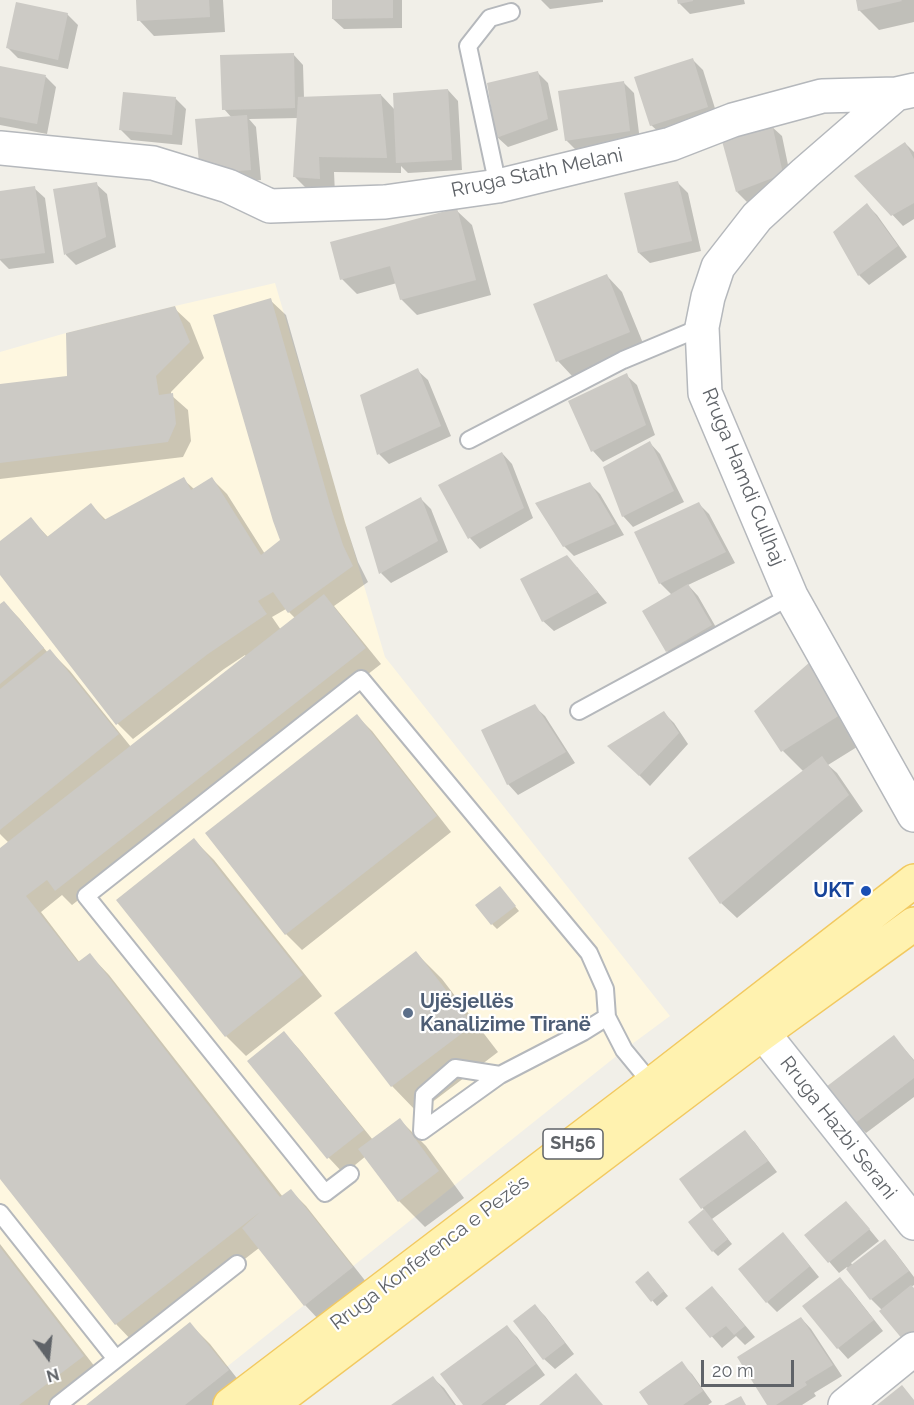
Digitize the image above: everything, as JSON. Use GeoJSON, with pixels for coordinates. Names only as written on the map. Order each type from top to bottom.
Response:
{"type":"FeatureCollection","features":[{"type":"Feature","properties":{"kind":"main road","name":"Rruga Konferenca e Pezës"},"geometry":{"type":"LineString","coordinates":[[230,1405],[652,1084],[914,881]]}},
{"type":"Feature","properties":{"kind":"main road","name":"Rruga Konferenca e Pezës"},"geometry":{"type":"LineString","coordinates":[[271,1405],[763,1033],[914,924]]}},
{"type":"Feature","properties":{"kind":"street","name":"Rruga Stath Melani"},"geometry":{"type":"LineString","coordinates":[[0,148],[153,163],[228,186],[270,206],[385,202],[498,186],[671,144],[733,120],[822,96],[905,92]]}},
{"type":"Feature","properties":{"kind":"street","name":"Rruga Hamdi Cullhaj"},"geometry":{"type":"LineString","coordinates":[[905,92],[805,173],[757,217],[718,267],[708,297],[702,327],[705,393],[791,596],[914,815]]}},
{"type":"Feature","properties":{"kind":"street","name":"Rruga Hazbi Serani"},"geometry":{"type":"LineString","coordinates":[[763,1033],[914,1223]]}},
{"type":"Feature","properties":{"kind":"street"},"geometry":{"type":"LineString","coordinates":[[845,1405],[914,1349]]}},
{"type":"Feature","properties":{"kind":"lane"},"geometry":{"type":"LineString","coordinates":[[498,186],[468,46],[490,18],[511,12]]}},
{"type":"Feature","properties":{"kind":"lane"},"geometry":{"type":"LineString","coordinates":[[469,440],[623,360],[702,327]]}},
{"type":"Feature","properties":{"kind":"lane"},"geometry":{"type":"LineString","coordinates":[[579,711],[791,596]]}},
{"type":"Feature","properties":{"kind":"lane"},"geometry":{"type":"LineString","coordinates":[[350,1174],[325,1193],[86,896],[361,679],[590,953],[605,989],[607,1017],[624,1050],[652,1084]]}},
{"type":"Feature","properties":{"kind":"lane"},"geometry":{"type":"LineString","coordinates":[[500,1075],[455,1068],[424,1095],[422,1131],[500,1075],[607,1017]]}},
{"type":"Feature","properties":{"kind":"lane"},"geometry":{"type":"LineString","coordinates":[[0,1213],[116,1359]]}},
{"type":"Feature","properties":{"kind":"lane"},"geometry":{"type":"LineString","coordinates":[[58,1405],[237,1264]]}},
{"type":"Feature","properties":{"kind":"shaded area"},"geometry":{"type":"Polygon","coordinates":[[[275,283],[385,657],[670,1016],[624,1050],[179,1405],[0,1405],[0,352],[66,333],[275,283]]]}},
{"type":"Feature","properties":{"kind":"building"},"geometry":{"type":"Polygon","coordinates":[[[136,0],[209,0],[210,17],[137,21],[136,0]]]}},
{"type":"Feature","properties":{"kind":"building"},"geometry":{"type":"Polygon","coordinates":[[[332,0],[393,0],[393,18],[332,19],[332,0]]]}},
{"type":"Feature","properties":{"kind":"building"},"geometry":{"type":"Polygon","coordinates":[[[677,0],[693,0],[693,1],[678,4],[677,0]]]}},
{"type":"Feature","properties":{"kind":"building"},"geometry":{"type":"Polygon","coordinates":[[[856,0],[901,0],[902,1],[858,11],[856,0]]]}},
{"type":"Feature","properties":{"kind":"building"},"geometry":{"type":"Polygon","coordinates":[[[16,2],[68,13],[58,60],[6,48],[16,2]]]}},
{"type":"Feature","properties":{"kind":"building"},"geometry":{"type":"Polygon","coordinates":[[[294,53],[295,108],[222,110],[220,55],[294,53]]]}},
{"type":"Feature","properties":{"kind":"building"},"geometry":{"type":"Polygon","coordinates":[[[693,58],[708,107],[650,126],[634,77],[693,58]]]}},
{"type":"Feature","properties":{"kind":"building"},"geometry":{"type":"Polygon","coordinates":[[[0,66],[46,75],[37,124],[0,117],[0,66]]]}},
{"type":"Feature","properties":{"kind":"building"},"geometry":{"type":"Polygon","coordinates":[[[538,71],[548,119],[496,138],[487,83],[538,71]]]}},
{"type":"Feature","properties":{"kind":"building"},"geometry":{"type":"Polygon","coordinates":[[[624,81],[630,131],[565,141],[558,91],[624,81]]]}},
{"type":"Feature","properties":{"kind":"building"},"geometry":{"type":"Polygon","coordinates":[[[448,89],[452,160],[396,163],[393,93],[448,89]]]}},
{"type":"Feature","properties":{"kind":"building"},"geometry":{"type":"Polygon","coordinates":[[[123,92],[176,97],[172,135],[119,130],[123,92]]]}},
{"type":"Feature","properties":{"kind":"building"},"geometry":{"type":"Polygon","coordinates":[[[381,94],[387,158],[319,157],[320,179],[293,177],[298,97],[381,94]]]}},
{"type":"Feature","properties":{"kind":"building"},"geometry":{"type":"Polygon","coordinates":[[[247,115],[251,170],[200,174],[195,119],[247,115]]]}},
{"type":"Feature","properties":{"kind":"building"},"geometry":{"type":"Polygon","coordinates":[[[772,124],[783,174],[736,192],[722,141],[772,124]]]}},
{"type":"Feature","properties":{"kind":"building"},"geometry":{"type":"Polygon","coordinates":[[[905,142],[914,159],[914,203],[891,216],[854,176],[905,142]]]}},
{"type":"Feature","properties":{"kind":"building"},"geometry":{"type":"Polygon","coordinates":[[[678,181],[692,241],[638,253],[624,193],[678,181]]]}},
{"type":"Feature","properties":{"kind":"building"},"geometry":{"type":"Polygon","coordinates":[[[97,182],[106,237],[64,255],[53,189],[97,182]]]}},
{"type":"Feature","properties":{"kind":"building"},"geometry":{"type":"Polygon","coordinates":[[[35,186],[45,253],[0,259],[0,191],[35,186]]]}},
{"type":"Feature","properties":{"kind":"building"},"geometry":{"type":"Polygon","coordinates":[[[867,203],[898,246],[858,276],[833,232],[867,203]]]}},
{"type":"Feature","properties":{"kind":"building"},"geometry":{"type":"Polygon","coordinates":[[[457,208],[476,280],[400,300],[390,266],[340,280],[330,242],[457,208]]]}},
{"type":"Feature","properties":{"kind":"building"},"geometry":{"type":"Polygon","coordinates":[[[607,274],[630,332],[556,362],[533,304],[607,274]]]}},
{"type":"Feature","properties":{"kind":"building"},"geometry":{"type":"Polygon","coordinates":[[[271,298],[330,505],[343,545],[353,566],[288,613],[273,592],[258,601],[267,614],[208,654],[116,725],[0,575],[0,541],[31,517],[47,537],[91,503],[104,520],[184,477],[191,490],[212,477],[261,555],[280,540],[213,315],[271,298]]]}},
{"type":"Feature","properties":{"kind":"building"},"geometry":{"type":"Polygon","coordinates":[[[175,306],[190,342],[156,376],[159,395],[173,393],[176,424],[168,442],[0,463],[0,384],[67,376],[66,333],[175,306]]]}},
{"type":"Feature","properties":{"kind":"building"},"geometry":{"type":"Polygon","coordinates":[[[418,368],[441,426],[377,455],[360,395],[418,368]]]}},
{"type":"Feature","properties":{"kind":"building"},"geometry":{"type":"Polygon","coordinates":[[[627,373],[646,425],[591,452],[568,401],[627,373]]]}},
{"type":"Feature","properties":{"kind":"building"},"geometry":{"type":"Polygon","coordinates":[[[650,441],[674,491],[622,517],[603,467],[650,441]]]}},
{"type":"Feature","properties":{"kind":"building"},"geometry":{"type":"Polygon","coordinates":[[[502,452],[524,508],[468,539],[438,485],[502,452]]]}},
{"type":"Feature","properties":{"kind":"building"},"geometry":{"type":"Polygon","coordinates":[[[590,482],[615,524],[563,547],[535,503],[590,482]]]}},
{"type":"Feature","properties":{"kind":"building"},"geometry":{"type":"Polygon","coordinates":[[[421,497],[438,541],[379,574],[365,527],[421,497]]]}},
{"type":"Feature","properties":{"kind":"building"},"geometry":{"type":"Polygon","coordinates":[[[699,502],[726,552],[659,584],[634,532],[699,502]]]}},
{"type":"Feature","properties":{"kind":"building"},"geometry":{"type":"Polygon","coordinates":[[[567,555],[598,592],[542,622],[520,579],[567,555]]]}},
{"type":"Feature","properties":{"kind":"building"},"geometry":{"type":"Polygon","coordinates":[[[688,584],[712,625],[666,652],[642,611],[688,584]]]}},
{"type":"Feature","properties":{"kind":"building"},"geometry":{"type":"Polygon","coordinates":[[[324,594],[366,648],[55,891],[47,880],[26,896],[78,962],[90,953],[280,1197],[291,1189],[353,1267],[304,1306],[242,1228],[260,1212],[115,1325],[0,1179],[0,848],[324,594]]]}},
{"type":"Feature","properties":{"kind":"building"},"geometry":{"type":"Polygon","coordinates":[[[4,601],[44,648],[0,684],[0,604],[4,601]]]}},
{"type":"Feature","properties":{"kind":"building"},"geometry":{"type":"Polygon","coordinates":[[[50,649],[119,734],[0,830],[0,689],[50,649]]]}},
{"type":"Feature","properties":{"kind":"building"},"geometry":{"type":"Polygon","coordinates":[[[810,662],[840,715],[781,752],[754,711],[810,662]]]}},
{"type":"Feature","properties":{"kind":"building"},"geometry":{"type":"Polygon","coordinates":[[[535,704],[566,752],[507,785],[481,730],[535,704]]]}},
{"type":"Feature","properties":{"kind":"building"},"geometry":{"type":"Polygon","coordinates":[[[664,711],[679,733],[639,776],[607,746],[664,711]]]}},
{"type":"Feature","properties":{"kind":"building"},"geometry":{"type":"Polygon","coordinates":[[[357,714],[437,816],[285,935],[205,833],[357,714]]]}},
{"type":"Feature","properties":{"kind":"building"},"geometry":{"type":"Polygon","coordinates":[[[822,756],[849,795],[720,904],[688,858],[822,756]]]}},
{"type":"Feature","properties":{"kind":"building"},"geometry":{"type":"Polygon","coordinates":[[[194,838],[303,975],[225,1037],[116,900],[194,838]]]}},
{"type":"Feature","properties":{"kind":"building"},"geometry":{"type":"Polygon","coordinates":[[[500,886],[516,906],[491,925],[475,905],[500,886]]]}},
{"type":"Feature","properties":{"kind":"building"},"geometry":{"type":"Polygon","coordinates":[[[416,951],[473,1025],[391,1087],[334,1013],[416,951]]]}},
{"type":"Feature","properties":{"kind":"building"},"geometry":{"type":"Polygon","coordinates":[[[284,1031],[364,1130],[327,1159],[247,1061],[284,1031]]]}},
{"type":"Feature","properties":{"kind":"building"},"geometry":{"type":"Polygon","coordinates":[[[894,1035],[914,1061],[914,1078],[854,1124],[826,1087],[894,1035]]]}},
{"type":"Feature","properties":{"kind":"building"},"geometry":{"type":"Polygon","coordinates":[[[400,1118],[439,1171],[398,1202],[358,1149],[400,1118]]]}},
{"type":"Feature","properties":{"kind":"building"},"geometry":{"type":"Polygon","coordinates":[[[745,1130],[768,1161],[701,1209],[679,1179],[745,1130]]]}},
{"type":"Feature","properties":{"kind":"building"},"geometry":{"type":"Polygon","coordinates":[[[846,1201],[870,1229],[828,1263],[804,1235],[846,1201]]]}},
{"type":"Feature","properties":{"kind":"building"},"geometry":{"type":"Polygon","coordinates":[[[704,1209],[728,1239],[712,1252],[688,1222],[704,1209]]]}},
{"type":"Feature","properties":{"kind":"building"},"geometry":{"type":"Polygon","coordinates":[[[783,1232],[810,1266],[766,1303],[738,1269],[783,1232]]]}},
{"type":"Feature","properties":{"kind":"building"},"geometry":{"type":"Polygon","coordinates":[[[885,1239],[909,1271],[870,1300],[846,1269],[885,1239]]]}},
{"type":"Feature","properties":{"kind":"building"},"geometry":{"type":"Polygon","coordinates":[[[0,1247],[84,1356],[19,1405],[0,1405],[0,1247]]]}},
{"type":"Feature","properties":{"kind":"building"},"geometry":{"type":"Polygon","coordinates":[[[648,1271],[664,1291],[651,1302],[635,1282],[648,1271]]]}},
{"type":"Feature","properties":{"kind":"building"},"geometry":{"type":"Polygon","coordinates":[[[840,1277],[874,1320],[837,1349],[802,1306],[840,1277]]]}},
{"type":"Feature","properties":{"kind":"building"},"geometry":{"type":"Polygon","coordinates":[[[911,1285],[914,1288],[914,1331],[903,1340],[879,1311],[911,1285]]]}},
{"type":"Feature","properties":{"kind":"building"},"geometry":{"type":"Polygon","coordinates":[[[712,1286],[745,1326],[734,1335],[726,1326],[710,1338],[685,1308],[712,1286]]]}},
{"type":"Feature","properties":{"kind":"building"},"geometry":{"type":"Polygon","coordinates":[[[535,1304],[565,1343],[543,1360],[513,1321],[535,1304]]]}},
{"type":"Feature","properties":{"kind":"building"},"geometry":{"type":"Polygon","coordinates":[[[801,1317],[833,1365],[805,1382],[807,1385],[776,1405],[767,1405],[737,1357],[801,1317]]]}},
{"type":"Feature","properties":{"kind":"building"},"geometry":{"type":"Polygon","coordinates":[[[190,1322],[229,1370],[185,1405],[86,1405],[190,1322]]]}},
{"type":"Feature","properties":{"kind":"building"},"geometry":{"type":"Polygon","coordinates":[[[507,1325],[536,1364],[481,1405],[463,1405],[440,1374],[507,1325]]]}},
{"type":"Feature","properties":{"kind":"building"},"geometry":{"type":"Polygon","coordinates":[[[682,1361],[703,1391],[683,1405],[648,1405],[639,1392],[682,1361]]]}},
{"type":"Feature","properties":{"kind":"building"},"geometry":{"type":"Polygon","coordinates":[[[576,1373],[603,1405],[539,1405],[576,1373]]]}},
{"type":"Feature","properties":{"kind":"building"},"geometry":{"type":"Polygon","coordinates":[[[433,1376],[454,1405],[391,1405],[433,1376]]]}},
{"type":"Feature","properties":{"kind":"building"},"geometry":{"type":"Polygon","coordinates":[[[902,1385],[914,1400],[914,1405],[877,1405],[902,1385]]]}},
{"type":"Feature","properties":{"kind":"building"},"geometry":{"type":"Polygon","coordinates":[[[741,1396],[746,1405],[724,1405],[741,1396]]]}},
{"type":"Feature","properties":{"kind":"place","name":"UKT"},"geometry":{"type":"Point","coordinates":[866,891]}},
{"type":"Feature","properties":{"kind":"place","name":"Ujësjellës Kanalizime Tiranë"},"geometry":{"type":"Point","coordinates":[408,1013]}}]}
